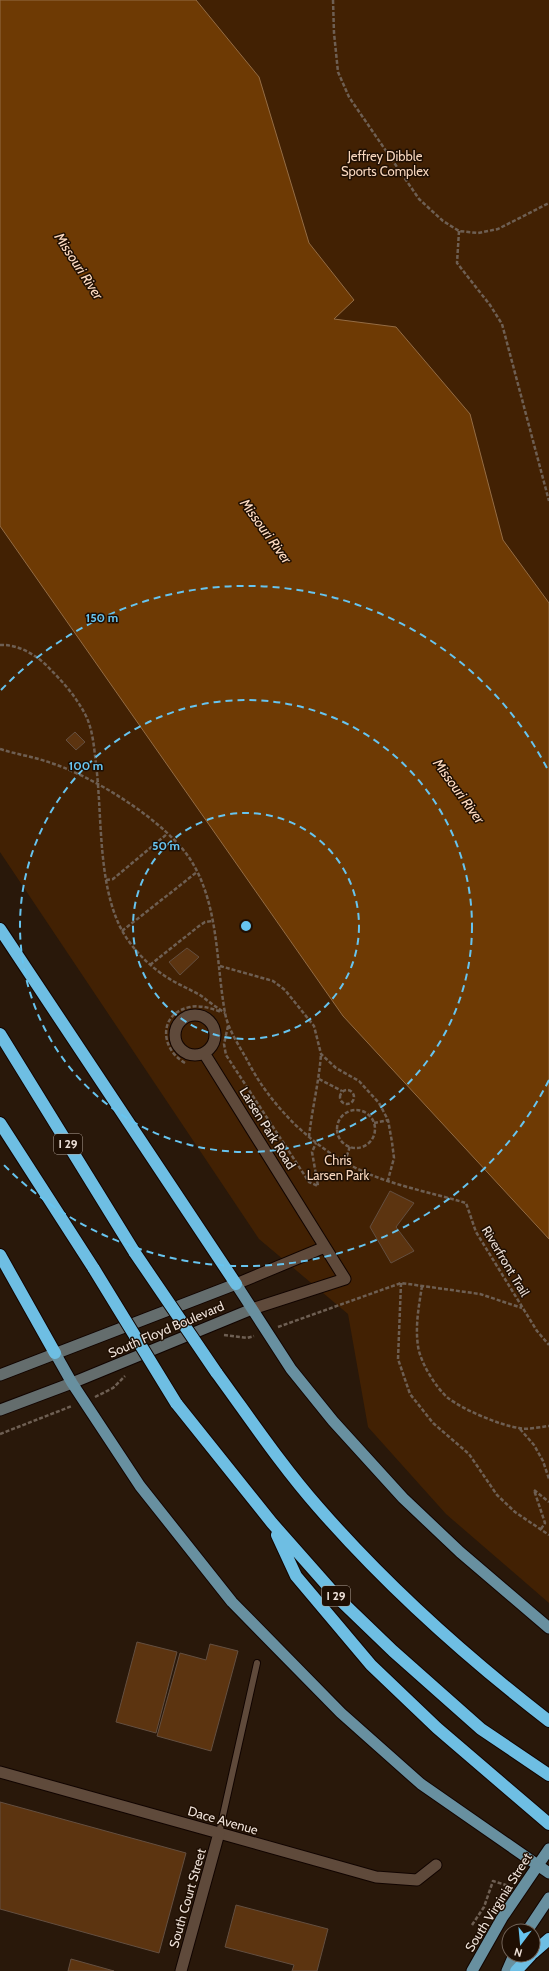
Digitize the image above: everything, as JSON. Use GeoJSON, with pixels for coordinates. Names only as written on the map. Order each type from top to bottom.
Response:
{"type":"FeatureCollection","features":[{"type":"Feature","properties":{"kind":"highway"},"geometry":{"type":"LineString","coordinates":[[0,929],[236,1284]]}},
{"type":"Feature","properties":{"kind":"highway","name":"I 29"},"geometry":{"type":"LineString","coordinates":[[0,1034],[135,1253],[216,1372],[298,1482],[357,1551],[425,1618],[549,1721]]}},
{"type":"Feature","properties":{"kind":"highway","name":"I 29"},"geometry":{"type":"LineString","coordinates":[[0,1123],[94,1269],[176,1402],[272,1523],[340,1600],[388,1646],[481,1729],[549,1775]]}},
{"type":"Feature","properties":{"kind":"highway"},"geometry":{"type":"LineString","coordinates":[[0,1255],[55,1353]]}},
{"type":"Feature","properties":{"kind":"highway"},"geometry":{"type":"LineString","coordinates":[[272,1523],[296,1576],[371,1665],[437,1728],[549,1824]]}},
{"type":"Feature","properties":{"kind":"highway"},"geometry":{"type":"LineString","coordinates":[[541,1946],[549,1939]]}},
{"type":"Feature","properties":{"kind":"highway"},"geometry":{"type":"LineString","coordinates":[[516,1971],[524,1963]]}},
{"type":"Feature","properties":{"kind":"main road"},"geometry":{"type":"LineString","coordinates":[[236,1284],[291,1369],[333,1421],[403,1498],[466,1557],[549,1628]]}},
{"type":"Feature","properties":{"kind":"main road","name":"South Floyd Boulevard"},"geometry":{"type":"LineString","coordinates":[[0,1375],[236,1284]]}},
{"type":"Feature","properties":{"kind":"main road","name":"South Floyd Boulevard"},"geometry":{"type":"LineString","coordinates":[[0,1410],[72,1383],[252,1309]]}},
{"type":"Feature","properties":{"kind":"main road"},"geometry":{"type":"LineString","coordinates":[[55,1353],[72,1383],[140,1486],[232,1602],[341,1713],[421,1784],[549,1873]]}},
{"type":"Feature","properties":{"kind":"main road","name":"South Virginia Street"},"geometry":{"type":"LineString","coordinates":[[472,1971],[502,1918],[549,1849]]}},
{"type":"Feature","properties":{"kind":"main road"},"geometry":{"type":"LineString","coordinates":[[532,1923],[549,1898]]}},
{"type":"Feature","properties":{"kind":"street","name":"Larsen Park Road"},"geometry":{"type":"LineString","coordinates":[[204,1053],[346,1279]]}},
{"type":"Feature","properties":{"kind":"street","name":"South Floyd Boulevard"},"geometry":{"type":"LineString","coordinates":[[236,1284],[326,1247]]}},
{"type":"Feature","properties":{"kind":"street","name":"South Floyd Boulevard"},"geometry":{"type":"LineString","coordinates":[[252,1309],[346,1279]]}},
{"type":"Feature","properties":{"kind":"street","name":"Dace Avenue"},"geometry":{"type":"LineString","coordinates":[[0,1772],[376,1877],[417,1880],[436,1865]]}},
{"type":"Feature","properties":{"kind":"street","name":"South Court Street"},"geometry":{"type":"LineString","coordinates":[[181,1971],[220,1833]]}},
{"type":"Feature","properties":{"kind":"lane"},"geometry":{"type":"LineString","coordinates":[[220,1833],[257,1663]]}},
{"type":"Feature","properties":{"kind":"path"},"geometry":{"type":"LineString","coordinates":[[333,0],[334,40],[338,72],[349,97],[420,199],[443,221],[459,231],[478,234],[498,229],[549,203]]}},
{"type":"Feature","properties":{"kind":"path"},"geometry":{"type":"LineString","coordinates":[[459,231],[457,263],[490,305],[502,324],[549,501]]}},
{"type":"Feature","properties":{"kind":"path"},"geometry":{"type":"LineString","coordinates":[[0,645],[8,645],[25,650],[46,664],[69,688],[86,716],[94,744],[99,784],[106,880],[111,902],[122,931],[136,950],[150,965],[172,981],[200,996],[225,1013]]}},
{"type":"Feature","properties":{"kind":"path"},"geometry":{"type":"LineString","coordinates":[[0,749],[45,761],[99,784],[133,805],[167,834],[188,856],[205,887],[220,966],[225,1013],[228,1026],[253,1073],[275,1101],[316,1143],[362,1171],[388,1180],[394,1158],[388,1120],[381,1106],[359,1081],[336,1068],[321,1054]]}},
{"type":"Feature","properties":{"kind":"path"},"geometry":{"type":"LineString","coordinates":[[106,880],[113,879],[167,834]]}},
{"type":"Feature","properties":{"kind":"path"},"geometry":{"type":"LineString","coordinates":[[122,931],[197,872]]}},
{"type":"Feature","properties":{"kind":"path"},"geometry":{"type":"LineString","coordinates":[[150,965],[199,926],[205,922],[212,922]]}},
{"type":"Feature","properties":{"kind":"path"},"geometry":{"type":"LineString","coordinates":[[220,966],[273,981],[285,990],[314,1026],[321,1054],[319,1079],[313,1102],[309,1137]]}},
{"type":"Feature","properties":{"kind":"path"},"geometry":{"type":"LineString","coordinates":[[185,1063],[174,1055],[167,1045],[166,1028],[172,1018],[178,1012],[189,1007],[212,1008],[225,1013]]}},
{"type":"Feature","properties":{"kind":"path"},"geometry":{"type":"LineString","coordinates":[[228,1026],[224,1044],[226,1055],[309,1182],[318,1186],[312,1152],[316,1143]]}},
{"type":"Feature","properties":{"kind":"path"},"geometry":{"type":"LineString","coordinates":[[319,1079],[342,1091],[349,1090],[353,1093],[354,1098],[350,1103]]}},
{"type":"Feature","properties":{"kind":"path"},"geometry":{"type":"LineString","coordinates":[[342,1091],[340,1095],[341,1101],[350,1103]]}},
{"type":"Feature","properties":{"kind":"path"},"geometry":{"type":"LineString","coordinates":[[350,1103],[352,1110]]}},
{"type":"Feature","properties":{"kind":"path"},"geometry":{"type":"LineString","coordinates":[[352,1110],[366,1112],[374,1123],[374,1133],[368,1144],[356,1147],[350,1146],[340,1139],[337,1127],[342,1115],[352,1110]]}},
{"type":"Feature","properties":{"kind":"path"},"geometry":{"type":"LineString","coordinates":[[374,1123],[388,1120]]}},
{"type":"Feature","properties":{"kind":"path"},"geometry":{"type":"LineString","coordinates":[[345,1162],[350,1146]]}},
{"type":"Feature","properties":{"kind":"path","name":"Riverfront Trail"},"geometry":{"type":"LineString","coordinates":[[388,1180],[466,1202],[476,1232],[537,1331],[549,1346]]}},
{"type":"Feature","properties":{"kind":"path"},"geometry":{"type":"LineString","coordinates":[[401,1283],[398,1359],[410,1394],[433,1423],[469,1454],[497,1494],[515,1512],[549,1535]]}},
{"type":"Feature","properties":{"kind":"path"},"geometry":{"type":"LineString","coordinates":[[422,1286],[417,1330],[418,1348],[435,1384],[449,1398],[470,1410],[520,1428],[549,1426]]}},
{"type":"Feature","properties":{"kind":"path"},"geometry":{"type":"LineString","coordinates":[[520,1428],[537,1450],[543,1461],[549,1479]]}},
{"type":"Feature","properties":{"kind":"path"},"geometry":{"type":"LineString","coordinates":[[541,1529],[545,1523],[534,1490],[549,1502]]}},
{"type":"Feature","properties":{"kind":"green space","name":"Jeffrey Dibble Sports Complex"},"geometry":{"type":"Polygon","coordinates":[[[93,0],[549,0],[549,674],[93,0]]]}},
{"type":"Feature","properties":{"kind":"green space","name":"Chris Larsen Park"},"geometry":{"type":"Polygon","coordinates":[[[0,526],[343,1016],[549,1239],[549,1603],[446,1514],[368,1427],[348,1314],[259,1239],[0,852],[0,526]]]}},
{"type":"Feature","properties":{"kind":"water","name":"Missouri River"},"geometry":{"type":"Polygon","coordinates":[[[0,0],[196,0],[259,77],[309,243],[354,300],[334,319],[396,327],[470,414],[503,540],[549,603],[549,1239],[343,1016],[0,526],[0,0]]]}},
{"type":"Feature","properties":{"kind":"building"},"geometry":{"type":"Polygon","coordinates":[[[75,732],[85,742],[76,750],[66,740],[75,732]]]}},
{"type":"Feature","properties":{"kind":"building"},"geometry":{"type":"Polygon","coordinates":[[[187,948],[199,957],[180,975],[169,962],[187,948]]]}},
{"type":"Feature","properties":{"kind":"building"},"geometry":{"type":"Polygon","coordinates":[[[390,1191],[414,1203],[396,1227],[414,1251],[391,1263],[370,1227],[390,1191]]]}},
{"type":"Feature","properties":{"kind":"building"},"geometry":{"type":"Polygon","coordinates":[[[137,1642],[177,1652],[156,1733],[116,1722],[137,1642]]]}},
{"type":"Feature","properties":{"kind":"building"},"geometry":{"type":"Polygon","coordinates":[[[210,1644],[238,1651],[211,1751],[157,1736],[180,1653],[206,1660],[210,1644]]]}},
{"type":"Feature","properties":{"kind":"building"},"geometry":{"type":"Polygon","coordinates":[[[0,1802],[186,1853],[159,1953],[0,1909],[0,1802]]]}},
{"type":"Feature","properties":{"kind":"building"},"geometry":{"type":"Polygon","coordinates":[[[236,1905],[328,1929],[317,1971],[292,1971],[294,1965],[225,1947],[236,1905]]]}},
{"type":"Feature","properties":{"kind":"building"},"geometry":{"type":"Polygon","coordinates":[[[71,1959],[114,1971],[68,1971],[71,1959]]]}}]}
